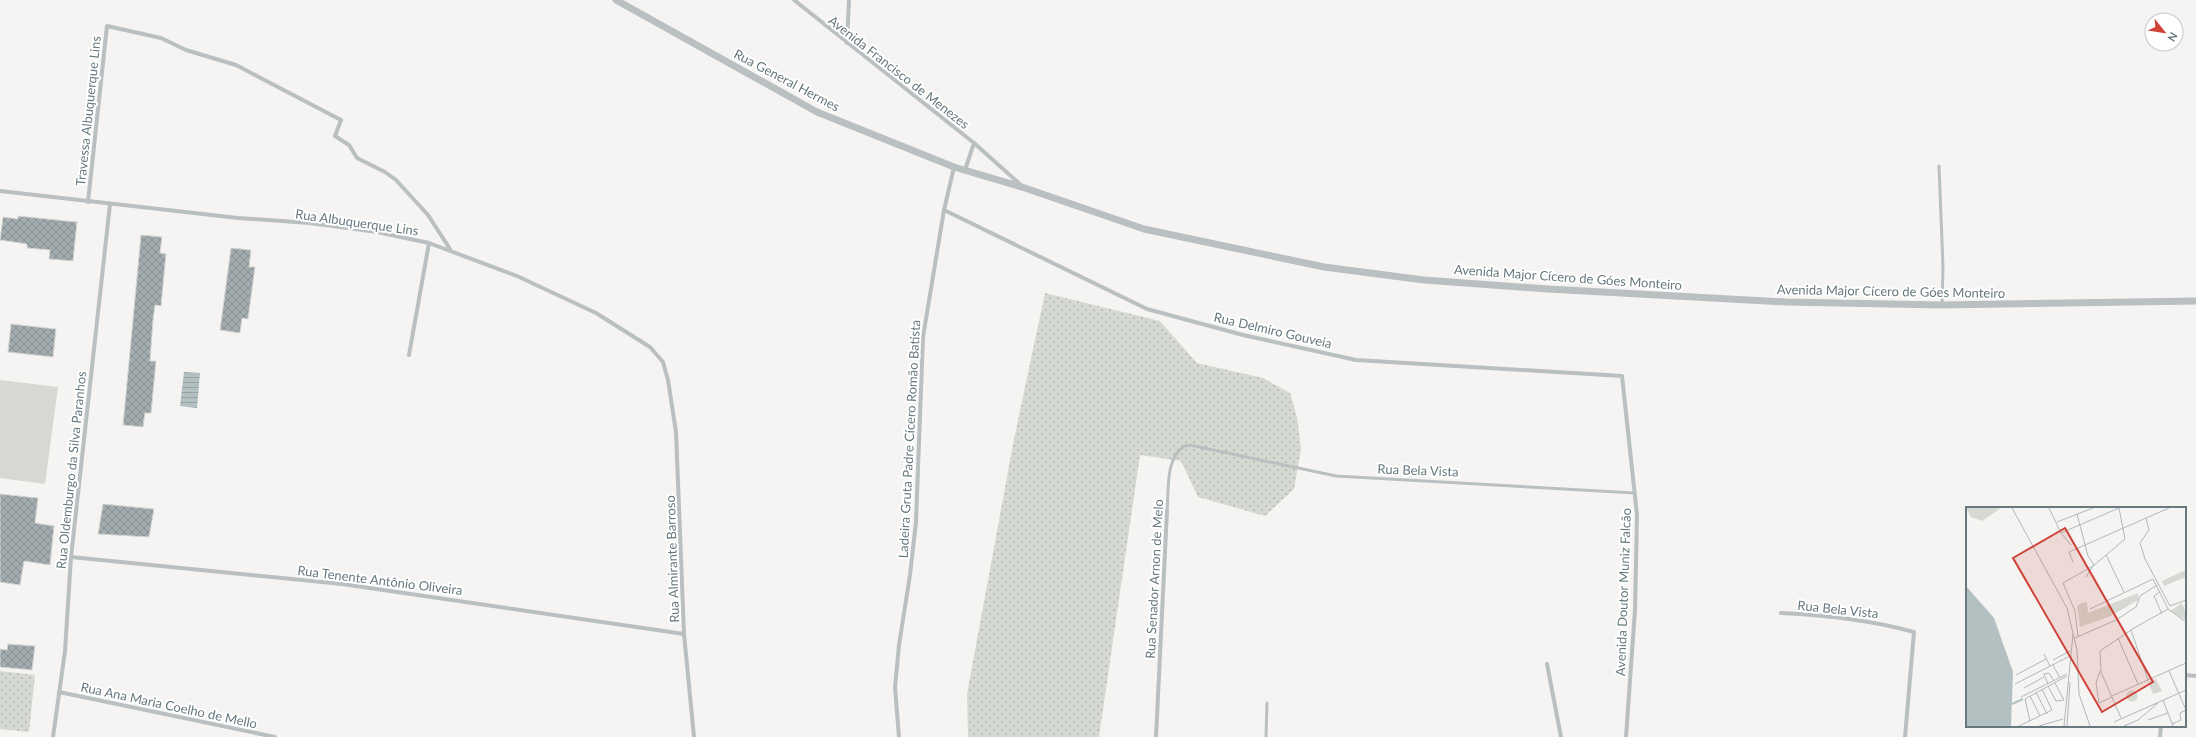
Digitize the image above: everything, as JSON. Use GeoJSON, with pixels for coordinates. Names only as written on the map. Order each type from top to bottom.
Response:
{"type":"FeatureCollection","features":[{"type":"Feature","properties":{"kind":"street","name":"Rua General Hermes"},"geometry":{"type":"LineString","coordinates":[[616,0],[817,112],[954,167]]}},
{"type":"Feature","properties":{"kind":"street","name":"Avenida Francisco de Menezes"},"geometry":{"type":"LineString","coordinates":[[794,0],[974,143],[1025,188]]}},
{"type":"Feature","properties":{"kind":"street"},"geometry":{"type":"LineString","coordinates":[[847,43],[849,0]]}},
{"type":"Feature","properties":{"kind":"street","name":"Travessa Albuquerque Lins"},"geometry":{"type":"LineString","coordinates":[[88,202],[107,26],[161,38],[186,50],[236,65],[341,120],[335,136],[349,145],[357,158],[385,172],[396,180],[428,215],[450,250]]}},
{"type":"Feature","properties":{"kind":"street","name":"Avenida Francisco de Menezes"},"geometry":{"type":"LineString","coordinates":[[965,170],[974,143]]}},
{"type":"Feature","properties":{"kind":"street","name":"Avenida Major Cícero de Góes Monteiro"},"geometry":{"type":"LineString","coordinates":[[954,167],[1025,188],[1144,229],[1332,268],[1424,280],[1548,289],[1786,302],[1942,305],[2196,301]]}},
{"type":"Feature","properties":{"kind":"street","name":"Ladeira Gruta Padre Cícero Romão Batista"},"geometry":{"type":"LineString","coordinates":[[899,737],[895,687],[899,646],[910,575],[916,522],[923,337],[944,210],[954,167]]}},
{"type":"Feature","properties":{"kind":"street","name":"Rua Albuquerque Lins"},"geometry":{"type":"LineString","coordinates":[[0,191],[88,202],[310,223],[377,232],[429,243],[517,276],[596,313],[650,347],[663,362],[668,380]]}},
{"type":"Feature","properties":{"kind":"street","name":"Rua Oldemburgo da Silva Paranhos"},"geometry":{"type":"LineString","coordinates":[[53,737],[65,651],[71,556],[110,204]]}},
{"type":"Feature","properties":{"kind":"street","name":"Rua Delmiro Gouveia"},"geometry":{"type":"LineString","coordinates":[[944,210],[1147,309],[1243,335],[1356,360],[1622,376]]}},
{"type":"Feature","properties":{"kind":"street"},"geometry":{"type":"LineString","coordinates":[[409,355],[429,243]]}},
{"type":"Feature","properties":{"kind":"street","name":"Avenida Doutor Muniz Falcão"},"geometry":{"type":"LineString","coordinates":[[1622,376],[1635,493],[1635,610],[1626,737]]}},
{"type":"Feature","properties":{"kind":"street","name":"Rua Almirante Barroso"},"geometry":{"type":"LineString","coordinates":[[668,380],[676,432],[684,634],[694,737]]}},
{"type":"Feature","properties":{"kind":"street","name":"Rua Senador Arnon de Melo"},"geometry":{"type":"LineString","coordinates":[[1156,737],[1167,511]]}},
{"type":"Feature","properties":{"kind":"street","name":"Rua Tenente Antônio Oliveira"},"geometry":{"type":"LineString","coordinates":[[71,556],[342,584],[684,634]]}},
{"type":"Feature","properties":{"kind":"street","name":"Rua Bela Vista"},"geometry":{"type":"LineString","coordinates":[[1781,613],[1851,618],[1880,623],[1914,632],[1905,737]]}},
{"type":"Feature","properties":{"kind":"street"},"geometry":{"type":"LineString","coordinates":[[1546,664],[1561,737]]}},
{"type":"Feature","properties":{"kind":"street"},"geometry":{"type":"LineString","coordinates":[[2186,675],[2196,676]]}},
{"type":"Feature","properties":{"kind":"street","name":"Rua Ana Maria Coelho de Mello"},"geometry":{"type":"LineString","coordinates":[[59,692],[275,737]]}},
{"type":"Feature","properties":{"kind":"street"},"geometry":{"type":"LineString","coordinates":[[2160,737],[2162,727]]}},
{"type":"Feature","properties":{"kind":"lane"},"geometry":{"type":"LineString","coordinates":[[1939,166],[1943,266],[1942,305]]}},
{"type":"Feature","properties":{"kind":"lane","name":"Rua Senador Arnon de Melo"},"geometry":{"type":"LineString","coordinates":[[1167,511],[1170,469],[1174,455],[1184,446],[1203,447]]}},
{"type":"Feature","properties":{"kind":"lane","name":"Rua Bela Vista"},"geometry":{"type":"LineString","coordinates":[[1203,447],[1283,466],[1336,476],[1635,493]]}},
{"type":"Feature","properties":{"kind":"lane"},"geometry":{"type":"LineString","coordinates":[[1266,737],[1267,704]]}},
{"type":"Feature","properties":{"kind":"shaded area"},"geometry":{"type":"Polygon","coordinates":[[[1045,293],[1160,321],[1197,363],[1263,378],[1290,393],[1297,417],[1301,449],[1294,489],[1265,516],[1198,497],[1181,461],[1140,455],[1099,737],[968,737],[967,694],[1014,439],[1045,293]]]}},
{"type":"Feature","properties":{"kind":"shaded area"},"geometry":{"type":"Polygon","coordinates":[[[184,372],[200,373],[197,408],[180,406],[184,372]]]}},
{"type":"Feature","properties":{"kind":"shaded area"},"geometry":{"type":"Polygon","coordinates":[[[0,380],[58,387],[45,484],[0,478],[0,380]]]}},
{"type":"Feature","properties":{"kind":"shaded area"},"geometry":{"type":"Polygon","coordinates":[[[0,671],[35,675],[29,732],[0,729],[0,671]]]}},
{"type":"Feature","properties":{"kind":"building"},"geometry":{"type":"Polygon","coordinates":[[[18,216],[77,222],[73,261],[49,259],[50,250],[27,248],[27,244],[0,240],[3,217],[18,219],[18,216]]]}},
{"type":"Feature","properties":{"kind":"building"},"geometry":{"type":"Polygon","coordinates":[[[141,235],[162,237],[160,253],[166,254],[161,306],[155,305],[153,320],[150,361],[156,361],[151,413],[145,413],[143,427],[123,425],[141,235]]]}},
{"type":"Feature","properties":{"kind":"building"},"geometry":{"type":"Polygon","coordinates":[[[231,248],[251,250],[249,267],[255,267],[248,319],[242,318],[240,333],[220,330],[231,248]]]}},
{"type":"Feature","properties":{"kind":"building"},"geometry":{"type":"Polygon","coordinates":[[[11,324],[56,329],[53,357],[8,352],[11,324]]]}},
{"type":"Feature","properties":{"kind":"building"},"geometry":{"type":"Polygon","coordinates":[[[0,494],[38,498],[35,523],[54,526],[50,565],[24,561],[20,585],[0,582],[0,494]]]}},
{"type":"Feature","properties":{"kind":"building"},"geometry":{"type":"Polygon","coordinates":[[[103,504],[154,509],[149,537],[98,534],[103,504]]]}},
{"type":"Feature","properties":{"kind":"building"},"geometry":{"type":"Polygon","coordinates":[[[8,644],[35,646],[32,670],[0,667],[0,649],[7,650],[8,644]]]}}]}
